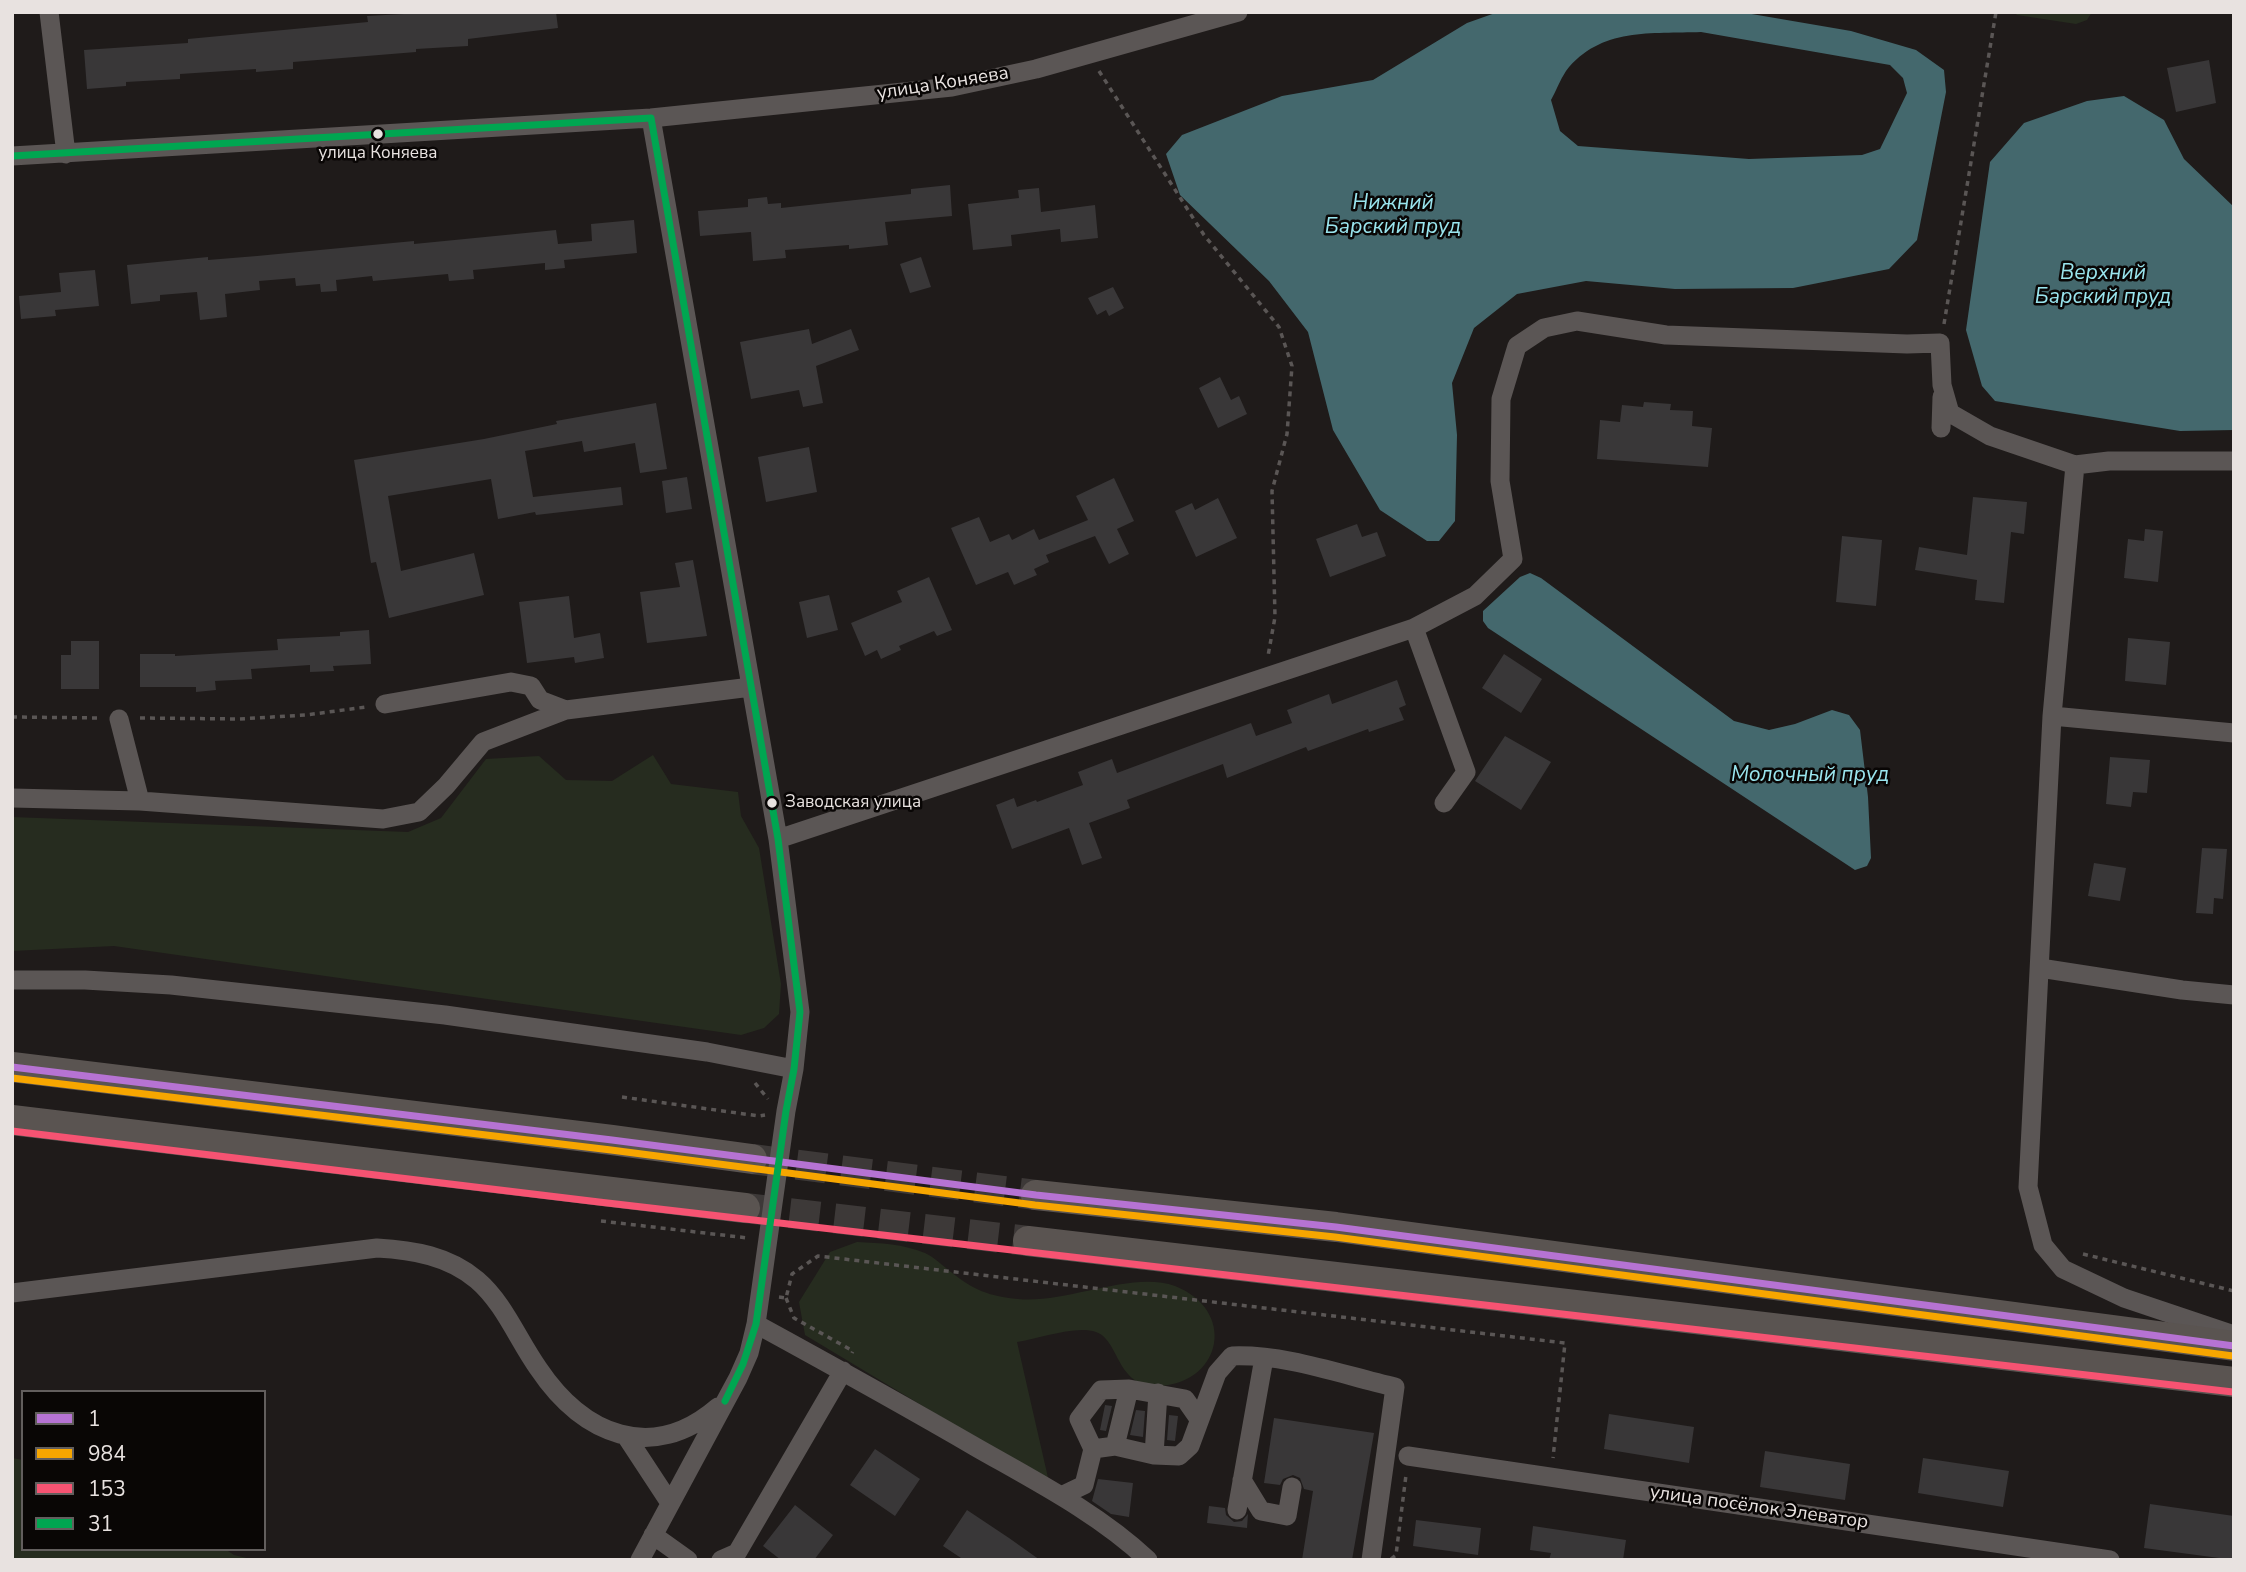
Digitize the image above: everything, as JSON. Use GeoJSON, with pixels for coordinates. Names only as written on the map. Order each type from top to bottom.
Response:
{"type":"FeatureCollection","features":[{"type":"Feature","properties":{"kind":"highway"},"geometry":{"type":"LineString","coordinates":[[12,1067],[752,1159]]}},
{"type":"Feature","properties":{"kind":"highway"},"geometry":{"type":"LineString","coordinates":[[12,1120],[744,1223]]}},
{"type":"Feature","properties":{"kind":"highway"},"geometry":{"type":"LineString","coordinates":[[1036,1195],[1336,1227],[2234,1346]]}},
{"type":"Feature","properties":{"kind":"highway"},"geometry":{"type":"LineString","coordinates":[[1028,1241],[2234,1381]]}},
{"type":"Feature","properties":{"kind":"street"},"geometry":{"type":"LineString","coordinates":[[49,12],[66,154]]}},
{"type":"Feature","properties":{"kind":"street","name":"улица Коняева"},"geometry":{"type":"LineString","coordinates":[[12,156],[651,118],[952,87],[1036,69],[1238,12]]}},
{"type":"Feature","properties":{"kind":"street"},"geometry":{"type":"LineString","coordinates":[[640,1560],[749,1353],[761,1296],[800,1012],[778,839],[651,118]]}},
{"type":"Feature","properties":{"kind":"street"},"geometry":{"type":"LineString","coordinates":[[1475,596],[1513,559],[1500,481],[1501,399],[1517,346],[1544,328],[1577,321],[1666,335],[1941,343],[1941,428]]}},
{"type":"Feature","properties":{"kind":"street"},"geometry":{"type":"LineString","coordinates":[[1942,386],[1950,413],[1990,436],[2075,465],[2109,461],[2234,461]]}},
{"type":"Feature","properties":{"kind":"street"},"geometry":{"type":"LineString","coordinates":[[2075,465],[2052,716],[2028,1187],[2043,1245],[2063,1269],[2124,1298],[2234,1335]]}},
{"type":"Feature","properties":{"kind":"street"},"geometry":{"type":"LineString","coordinates":[[778,839],[1415,628],[1475,596],[1525,562]]}},
{"type":"Feature","properties":{"kind":"street"},"geometry":{"type":"LineString","coordinates":[[1415,628],[1466,772],[1444,803]]}},
{"type":"Feature","properties":{"kind":"street"},"geometry":{"type":"LineString","coordinates":[[385,704],[511,682],[531,686],[540,700],[566,710]]}},
{"type":"Feature","properties":{"kind":"street"},"geometry":{"type":"LineString","coordinates":[[12,798],[140,801],[383,819],[419,812],[484,743],[566,710],[751,687]]}},
{"type":"Feature","properties":{"kind":"street"},"geometry":{"type":"LineString","coordinates":[[2052,716],[2234,733]]}},
{"type":"Feature","properties":{"kind":"street"},"geometry":{"type":"LineString","coordinates":[[119,719],[140,801]]}},
{"type":"Feature","properties":{"kind":"street"},"geometry":{"type":"LineString","coordinates":[[2040,968],[2182,990],[2234,995]]}},
{"type":"Feature","properties":{"kind":"street"},"geometry":{"type":"LineString","coordinates":[[12,980],[85,980],[171,985],[445,1015],[707,1052],[794,1069]]}},
{"type":"Feature","properties":{"kind":"street"},"geometry":{"type":"LineString","coordinates":[[12,1293],[377,1248],[409,1250],[436,1257],[478,1280],[495,1299],[554,1391],[581,1414],[608,1430],[626,1436],[653,1438],[681,1431],[702,1421],[724,1401]]}},
{"type":"Feature","properties":{"kind":"street"},"geometry":{"type":"LineString","coordinates":[[756,1324],[1061,1496],[1142,1554]]}},
{"type":"Feature","properties":{"kind":"street"},"geometry":{"type":"LineString","coordinates":[[1093,1449],[1115,1446],[1154,1455],[1180,1456],[1190,1447],[1217,1373],[1232,1356],[1253,1355],[1284,1360],[1395,1387],[1371,1560]]}},
{"type":"Feature","properties":{"kind":"street"},"geometry":{"type":"LineString","coordinates":[[1237,1510],[1264,1358]]}},
{"type":"Feature","properties":{"kind":"street"},"geometry":{"type":"LineString","coordinates":[[721,1560],[737,1553],[843,1371]]}},
{"type":"Feature","properties":{"kind":"street"},"geometry":{"type":"LineString","coordinates":[[1061,1496],[1084,1485],[1093,1449],[1079,1419],[1101,1390],[1129,1389],[1185,1399],[1199,1419]]}},
{"type":"Feature","properties":{"kind":"street"},"geometry":{"type":"LineString","coordinates":[[1115,1446],[1129,1389]]}},
{"type":"Feature","properties":{"kind":"street"},"geometry":{"type":"LineString","coordinates":[[1154,1455],[1158,1394]]}},
{"type":"Feature","properties":{"kind":"street"},"geometry":{"type":"LineString","coordinates":[[626,1436],[670,1503]]}},
{"type":"Feature","properties":{"kind":"street","name":"улица посёлок Элеватор"},"geometry":{"type":"LineString","coordinates":[[1408,1456],[2110,1560]]}},
{"type":"Feature","properties":{"kind":"street"},"geometry":{"type":"LineString","coordinates":[[1242,1480],[1261,1511],[1287,1516],[1292,1487]]}},
{"type":"Feature","properties":{"kind":"street"},"geometry":{"type":"LineString","coordinates":[[653,1535],[688,1560]]}},
{"type":"Feature","properties":{"kind":"path"},"geometry":{"type":"LineString","coordinates":[[1941,343],[1996,12]]}},
{"type":"Feature","properties":{"kind":"path"},"geometry":{"type":"LineString","coordinates":[[1088,54],[1171,186],[1205,234],[1279,327],[1292,366],[1287,434],[1272,491],[1275,617],[1264,678]]}},
{"type":"Feature","properties":{"kind":"path"},"geometry":{"type":"LineString","coordinates":[[12,717],[239,719],[306,715],[385,704]]}},
{"type":"Feature","properties":{"kind":"path"},"geometry":{"type":"LineString","coordinates":[[622,1097],[759,1116]]}},
{"type":"Feature","properties":{"kind":"path"},"geometry":{"type":"LineString","coordinates":[[601,1221],[744,1223]]}},
{"type":"Feature","properties":{"kind":"path"},"geometry":{"type":"LineString","coordinates":[[2081,1254],[2234,1290]]}},
{"type":"Feature","properties":{"kind":"path"},"geometry":{"type":"LineString","coordinates":[[843,1371],[853,1351],[794,1318],[786,1298],[792,1274],[818,1256],[1565,1343],[1550,1477]]}},
{"type":"Feature","properties":{"kind":"path"},"geometry":{"type":"LineString","coordinates":[[761,1296],[786,1298]]}},
{"type":"Feature","properties":{"kind":"path"},"geometry":{"type":"LineString","coordinates":[[1390,1560],[1396,1555],[1408,1456]]}},
{"type":"Feature","properties":{"kind":"green space"},"geometry":{"type":"Polygon","coordinates":[[[2014,12],[2092,12],[2087,20],[2076,24],[2017,15],[2014,12]]]}},
{"type":"Feature","properties":{"kind":"green space"},"geometry":{"type":"Polygon","coordinates":[[[653,755],[671,784],[738,792],[741,816],[759,848],[781,984],[779,1014],[764,1028],[741,1035],[114,946],[12,951],[12,817],[408,832],[441,818],[486,759],[539,756],[566,780],[612,781],[653,755]]]}},
{"type":"Feature","properties":{"kind":"green space"},"geometry":{"type":"Polygon","coordinates":[[[857,1242],[917,1250],[935,1259],[974,1288],[1007,1298],[1057,1297],[1139,1282],[1175,1286],[1194,1297],[1207,1311],[1214,1327],[1214,1343],[1209,1358],[1198,1372],[1182,1381],[1161,1386],[1146,1385],[1135,1380],[1127,1373],[1104,1337],[1096,1332],[1068,1331],[1017,1342],[1049,1482],[805,1335],[799,1302],[830,1252],[857,1242]]]}},
{"type":"Feature","properties":{"kind":"green space"},"geometry":{"type":"Polygon","coordinates":[[[12,1458],[21,1460],[21,1551],[228,1551],[255,1560],[12,1560],[12,1458]]]}},
{"type":"Feature","properties":{"kind":"water","name":"Нижний Барский пруд"},"geometry":{"type":"Polygon","coordinates":[[[1498,12],[1740,12],[1851,31],[1916,50],[1944,70],[1946,92],[1917,240],[1889,269],[1793,288],[1675,289],[1586,281],[1517,294],[1474,328],[1452,383],[1457,435],[1455,521],[1439,541],[1427,541],[1380,510],[1333,430],[1308,332],[1269,281],[1180,195],[1166,154],[1182,135],[1282,96],[1373,80],[1467,23],[1498,12]],[[1701,32],[1646,34],[1611,40],[1580,57],[1566,71],[1551,100],[1560,131],[1578,146],[1749,159],[1862,155],[1880,149],[1907,93],[1903,78],[1890,65],[1701,32]]]}},
{"type":"Feature","properties":{"kind":"water","name":"Верхний Барский пруд"},"geometry":{"type":"Polygon","coordinates":[[[2124,96],[2164,120],[2184,159],[2234,207],[2234,430],[2180,431],[1995,401],[1982,386],[1966,330],[1990,162],[2024,123],[2087,101],[2124,96]]]}},
{"type":"Feature","properties":{"kind":"water","name":"Молочный пруд"},"geometry":{"type":"Polygon","coordinates":[[[1530,573],[1541,578],[1734,721],[1769,730],[1795,724],[1832,710],[1849,715],[1860,730],[1868,797],[1871,858],[1867,866],[1855,870],[1488,628],[1483,621],[1483,611],[1520,577],[1530,573]]]}},
{"type":"Feature","properties":{"kind":"building"},"geometry":{"type":"Polygon","coordinates":[[[440,12],[556,12],[558,28],[468,39],[468,46],[293,62],[293,69],[180,74],[180,79],[126,82],[126,86],[87,89],[84,50],[188,43],[188,39],[368,22],[367,16],[440,12]]]}},
{"type":"Feature","properties":{"kind":"building"},"geometry":{"type":"Polygon","coordinates":[[[2209,60],[2216,103],[2176,112],[2167,68],[2209,60]]]}},
{"type":"Feature","properties":{"kind":"building"},"geometry":{"type":"Polygon","coordinates":[[[950,185],[952,216],[885,222],[888,245],[849,249],[849,245],[785,250],[786,258],[753,261],[751,232],[700,236],[698,211],[748,207],[748,199],[767,197],[768,204],[781,203],[781,208],[911,194],[911,189],[950,185]]]}},
{"type":"Feature","properties":{"kind":"building"},"geometry":{"type":"Polygon","coordinates":[[[1039,188],[1041,212],[1095,205],[1098,238],[1061,242],[1060,229],[1011,235],[1012,246],[973,250],[968,204],[1019,198],[1018,190],[1039,188]]]}},
{"type":"Feature","properties":{"kind":"building"},"geometry":{"type":"Polygon","coordinates":[[[634,220],[637,253],[564,260],[565,268],[545,270],[545,263],[473,270],[474,279],[449,281],[448,274],[373,281],[372,276],[336,280],[337,291],[321,292],[320,284],[296,286],[295,278],[259,281],[260,290],[225,294],[227,317],[200,320],[197,292],[160,295],[160,301],[131,304],[127,265],[414,241],[414,244],[556,230],[558,244],[592,241],[591,224],[634,220]]]}},
{"type":"Feature","properties":{"kind":"building"},"geometry":{"type":"Polygon","coordinates":[[[921,257],[931,287],[910,293],[900,264],[921,257]]]}},
{"type":"Feature","properties":{"kind":"building"},"geometry":{"type":"Polygon","coordinates":[[[95,270],[99,306],[55,310],[56,316],[21,319],[19,296],[61,292],[59,273],[95,270]]]}},
{"type":"Feature","properties":{"kind":"building"},"geometry":{"type":"Polygon","coordinates":[[[1113,287],[1124,308],[1109,316],[1106,310],[1097,315],[1088,298],[1113,287]]]}},
{"type":"Feature","properties":{"kind":"building"},"geometry":{"type":"Polygon","coordinates":[[[809,329],[812,344],[851,329],[859,350],[816,366],[823,403],[803,407],[799,390],[751,399],[740,342],[809,329]]]}},
{"type":"Feature","properties":{"kind":"building"},"geometry":{"type":"Polygon","coordinates":[[[1220,377],[1231,400],[1239,396],[1247,414],[1218,428],[1199,388],[1220,377]]]}},
{"type":"Feature","properties":{"kind":"building"},"geometry":{"type":"Polygon","coordinates":[[[1644,402],[1671,404],[1670,410],[1693,411],[1692,426],[1712,428],[1708,467],[1597,459],[1600,420],[1620,422],[1622,405],[1643,407],[1644,402]]]}},
{"type":"Feature","properties":{"kind":"building"},"geometry":{"type":"Polygon","coordinates":[[[656,403],[667,469],[640,473],[635,443],[584,452],[582,441],[525,451],[533,497],[621,487],[623,505],[536,515],[535,512],[498,519],[491,479],[388,496],[401,571],[474,553],[484,595],[389,618],[376,562],[371,563],[354,460],[484,439],[557,424],[556,421],[656,403]]]}},
{"type":"Feature","properties":{"kind":"building"},"geometry":{"type":"Polygon","coordinates":[[[809,447],[817,492],[766,502],[758,457],[809,447]]]}},
{"type":"Feature","properties":{"kind":"building"},"geometry":{"type":"Polygon","coordinates":[[[687,477],[692,509],[666,513],[662,481],[687,477]]]}},
{"type":"Feature","properties":{"kind":"building"},"geometry":{"type":"Polygon","coordinates":[[[1114,478],[1134,521],[1117,529],[1129,554],[1109,564],[1095,536],[1046,555],[1049,562],[1034,569],[1037,575],[1014,585],[1008,572],[976,585],[951,528],[979,517],[990,542],[1009,534],[1012,540],[1034,529],[1039,540],[1088,520],[1076,496],[1114,478]]]}},
{"type":"Feature","properties":{"kind":"building"},"geometry":{"type":"Polygon","coordinates":[[[1973,497],[2027,502],[2024,534],[2011,532],[2004,603],[1975,600],[1977,580],[1915,570],[1919,547],[1967,555],[1973,497]]]}},
{"type":"Feature","properties":{"kind":"building"},"geometry":{"type":"Polygon","coordinates":[[[1218,498],[1237,538],[1196,557],[1175,511],[1192,503],[1195,510],[1218,498]]]}},
{"type":"Feature","properties":{"kind":"building"},"geometry":{"type":"Polygon","coordinates":[[[1357,524],[1362,537],[1377,532],[1386,556],[1330,577],[1316,539],[1357,524]]]}},
{"type":"Feature","properties":{"kind":"building"},"geometry":{"type":"Polygon","coordinates":[[[2145,529],[2163,531],[2158,582],[2124,578],[2128,539],[2144,541],[2145,529]]]}},
{"type":"Feature","properties":{"kind":"building"},"geometry":{"type":"Polygon","coordinates":[[[1842,536],[1882,540],[1876,606],[1836,602],[1842,536]]]}},
{"type":"Feature","properties":{"kind":"building"},"geometry":{"type":"Polygon","coordinates":[[[693,560],[707,636],[647,643],[640,592],[680,587],[675,563],[693,560]]]}},
{"type":"Feature","properties":{"kind":"building"},"geometry":{"type":"Polygon","coordinates":[[[929,577],[952,630],[937,636],[934,631],[899,646],[901,650],[881,659],[877,650],[865,656],[851,623],[902,602],[897,591],[929,577]]]}},
{"type":"Feature","properties":{"kind":"building"},"geometry":{"type":"Polygon","coordinates":[[[829,595],[838,630],[807,638],[799,602],[829,595]]]}},
{"type":"Feature","properties":{"kind":"building"},"geometry":{"type":"Polygon","coordinates":[[[569,596],[574,638],[600,633],[604,658],[575,663],[574,657],[527,663],[519,602],[569,596]]]}},
{"type":"Feature","properties":{"kind":"building"},"geometry":{"type":"Polygon","coordinates":[[[369,630],[371,664],[333,666],[334,671],[310,672],[310,665],[251,669],[252,679],[215,681],[216,690],[196,692],[196,687],[140,687],[140,654],[175,656],[278,650],[277,639],[340,636],[340,632],[369,630]]]}},
{"type":"Feature","properties":{"kind":"building"},"geometry":{"type":"Polygon","coordinates":[[[2128,638],[2170,642],[2166,685],[2125,681],[2128,638]]]}},
{"type":"Feature","properties":{"kind":"building"},"geometry":{"type":"Polygon","coordinates":[[[71,641],[99,641],[99,689],[61,689],[61,655],[71,655],[71,641]]]}},
{"type":"Feature","properties":{"kind":"building"},"geometry":{"type":"Polygon","coordinates":[[[1504,654],[1542,679],[1521,713],[1482,688],[1504,654]]]}},
{"type":"Feature","properties":{"kind":"building"},"geometry":{"type":"Polygon","coordinates":[[[1397,680],[1406,705],[1399,708],[1404,720],[1369,732],[1368,729],[1308,751],[1306,747],[1227,778],[1223,764],[1127,800],[1130,808],[1089,823],[1102,858],[1082,865],[1069,828],[1012,849],[996,805],[1014,798],[1017,807],[1083,785],[1078,772],[1112,759],[1117,773],[1251,723],[1256,736],[1292,723],[1287,710],[1329,694],[1332,704],[1397,680]]]}},
{"type":"Feature","properties":{"kind":"building"},"geometry":{"type":"Polygon","coordinates":[[[1505,736],[1551,762],[1521,810],[1475,781],[1505,736]]]}},
{"type":"Feature","properties":{"kind":"building"},"geometry":{"type":"Polygon","coordinates":[[[2110,757],[2150,760],[2147,793],[2133,792],[2131,807],[2106,804],[2110,757]]]}},
{"type":"Feature","properties":{"kind":"building"},"geometry":{"type":"Polygon","coordinates":[[[2202,848],[2227,849],[2223,899],[2214,898],[2213,914],[2196,913],[2202,848]]]}},
{"type":"Feature","properties":{"kind":"building"},"geometry":{"type":"Polygon","coordinates":[[[2094,863],[2126,868],[2120,901],[2088,896],[2094,863]]]}},
{"type":"Feature","properties":{"kind":"building"},"geometry":{"type":"Polygon","coordinates":[[[1105,1405],[1112,1406],[1106,1431],[1100,1430],[1105,1405]]]}},
{"type":"Feature","properties":{"kind":"building"},"geometry":{"type":"Polygon","coordinates":[[[1136,1410],[1145,1411],[1143,1437],[1130,1435],[1136,1410]]]}},
{"type":"Feature","properties":{"kind":"building"},"geometry":{"type":"Polygon","coordinates":[[[1609,1414],[1694,1427],[1689,1463],[1604,1449],[1609,1414]]]}},
{"type":"Feature","properties":{"kind":"building"},"geometry":{"type":"Polygon","coordinates":[[[1169,1415],[1178,1416],[1175,1441],[1167,1440],[1169,1415]]]}},
{"type":"Feature","properties":{"kind":"building"},"geometry":{"type":"Polygon","coordinates":[[[1274,1418],[1374,1433],[1352,1560],[1302,1560],[1313,1491],[1304,1489],[1300,1478],[1293,1475],[1283,1479],[1280,1485],[1264,1483],[1274,1418]]]}},
{"type":"Feature","properties":{"kind":"building"},"geometry":{"type":"Polygon","coordinates":[[[875,1449],[920,1479],[895,1516],[850,1485],[875,1449]]]}},
{"type":"Feature","properties":{"kind":"building"},"geometry":{"type":"Polygon","coordinates":[[[1765,1451],[1850,1464],[1845,1500],[1760,1487],[1765,1451]]]}},
{"type":"Feature","properties":{"kind":"building"},"geometry":{"type":"Polygon","coordinates":[[[1923,1458],[2009,1471],[2003,1507],[1918,1493],[1923,1458]]]}},
{"type":"Feature","properties":{"kind":"building"},"geometry":{"type":"Polygon","coordinates":[[[1098,1479],[1133,1483],[1129,1517],[1111,1514],[1092,1501],[1098,1479]]]}},
{"type":"Feature","properties":{"kind":"building"},"geometry":{"type":"Polygon","coordinates":[[[2150,1504],[2234,1516],[2234,1560],[2144,1548],[2150,1504]]]}},
{"type":"Feature","properties":{"kind":"building"},"geometry":{"type":"Polygon","coordinates":[[[795,1505],[833,1535],[814,1560],[781,1560],[763,1546],[795,1505]]]}},
{"type":"Feature","properties":{"kind":"building"},"geometry":{"type":"Polygon","coordinates":[[[1209,1506],[1225,1508],[1226,1515],[1234,1522],[1242,1521],[1248,1514],[1247,1528],[1207,1523],[1209,1506]]]}},
{"type":"Feature","properties":{"kind":"building"},"geometry":{"type":"Polygon","coordinates":[[[967,1510],[1040,1560],[964,1560],[943,1546],[967,1510]]]}},
{"type":"Feature","properties":{"kind":"building"},"geometry":{"type":"Polygon","coordinates":[[[1416,1520],[1481,1528],[1478,1555],[1413,1546],[1416,1520]]]}},
{"type":"Feature","properties":{"kind":"building"},"geometry":{"type":"Polygon","coordinates":[[[1533,1526],[1626,1540],[1623,1560],[1549,1560],[1551,1553],[1530,1550],[1533,1526]]]}},
{"type":"Feature","properties":{"kind":"tunnel"},"geometry":{"type":"LineString","coordinates":[[752,1159],[1036,1195]]}},
{"type":"Feature","properties":{"kind":"tunnel"},"geometry":{"type":"LineString","coordinates":[[745,1208],[1028,1241]]}},
{"type":"Feature","properties":{"kind":"transit line","name":"31"},"geometry":{"type":"LineString","coordinates":[[12,156],[651,118],[778,839],[800,1012],[756,1324],[743,1364],[725,1401]]}},
{"type":"Feature","properties":{"kind":"transit line","name":"1"},"geometry":{"type":"LineString","coordinates":[[12,1067],[1036,1195],[1336,1227],[2234,1346]]}},
{"type":"Feature","properties":{"kind":"transit line","name":"984"},"geometry":{"type":"LineString","coordinates":[[12,1078],[611,1150],[1035,1205],[1335,1237],[2233,1356]]}},
{"type":"Feature","properties":{"kind":"transit line","name":"153"},"geometry":{"type":"LineString","coordinates":[[12,1131],[2233,1392]]}},
{"type":"Feature","properties":{"kind":"place","name":"улица Коняева"},"geometry":{"type":"Point","coordinates":[378,134]}},
{"type":"Feature","properties":{"kind":"place","name":"Заводская улица"},"geometry":{"type":"Point","coordinates":[772,803]}}]}
